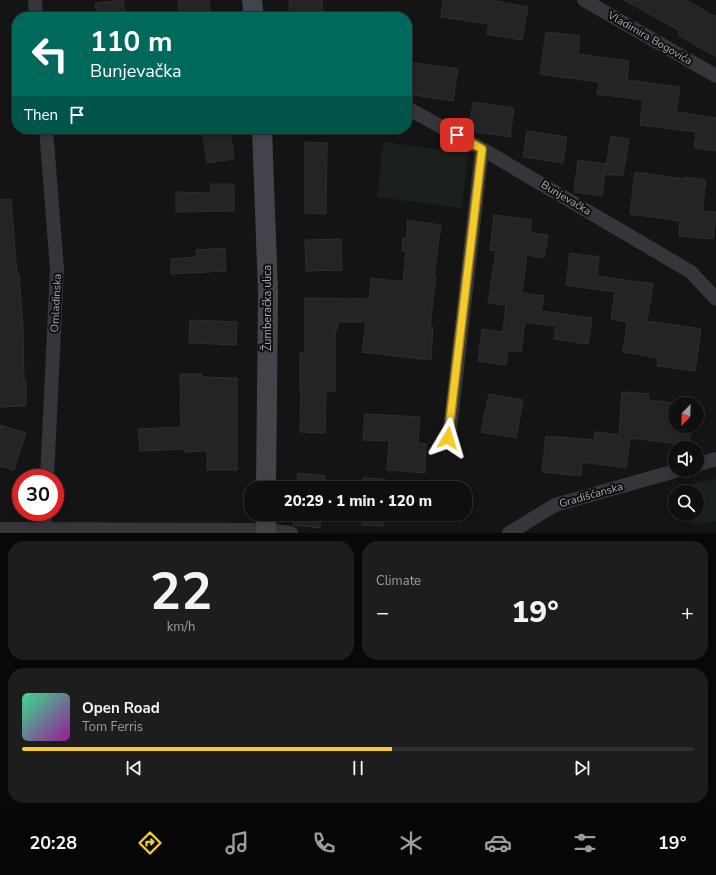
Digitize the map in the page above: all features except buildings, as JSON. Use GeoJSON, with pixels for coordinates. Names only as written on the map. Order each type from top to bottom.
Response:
{"type":"FeatureCollection","features":[{"type":"Feature","properties":{"kind":"main road"},"geometry":{"type":"LineString","coordinates":[[252,0],[253,12]]}},
{"type":"Feature","properties":{"kind":"main road","name":"Žumberačka ulica"},"geometry":{"type":"LineString","coordinates":[[262,134],[268,292],[266,481]]}},
{"type":"Feature","properties":{"kind":"street"},"geometry":{"type":"LineString","coordinates":[[35,0],[36,12]]}},
{"type":"Feature","properties":{"kind":"street","name":"Vladimira Bogovića"},"geometry":{"type":"LineString","coordinates":[[584,0],[716,76]]}},
{"type":"Feature","properties":{"kind":"street","name":"Bunjevačka"},"geometry":{"type":"LineString","coordinates":[[412,111],[482,149],[691,272],[716,299]]}},
{"type":"Feature","properties":{"kind":"street","name":"Omladinska"},"geometry":{"type":"LineString","coordinates":[[46,134],[57,269],[47,469]]}},
{"type":"Feature","properties":{"kind":"street"},"geometry":{"type":"LineString","coordinates":[[448,438],[482,149]]}},
{"type":"Feature","properties":{"kind":"street"},"geometry":{"type":"LineString","coordinates":[[704,463],[716,459]]}},
{"type":"Feature","properties":{"kind":"street","name":"Gradišćanska"},"geometry":{"type":"LineString","coordinates":[[509,533],[555,505],[668,473]]}},
{"type":"Feature","properties":{"kind":"street"},"geometry":{"type":"LineString","coordinates":[[44,531],[45,521]]}},
{"type":"Feature","properties":{"kind":"street"},"geometry":{"type":"LineString","coordinates":[[0,529],[44,531],[266,526],[291,533]]}},
{"type":"Feature","properties":{"kind":"shaded area"},"geometry":{"type":"Polygon","coordinates":[[[383,142],[468,153],[462,208],[377,197],[383,142]]]}},
{"type":"Feature","properties":{"kind":"shaded area"},"geometry":{"type":"Polygon","coordinates":[[[716,479],[716,521],[693,525],[692,521],[704,521],[704,485],[687,485],[716,479]]]}},
{"type":"Feature","properties":{"kind":"route"},"geometry":{"type":"LineString","coordinates":[[448,438],[482,149],[457,135]]}}]}
